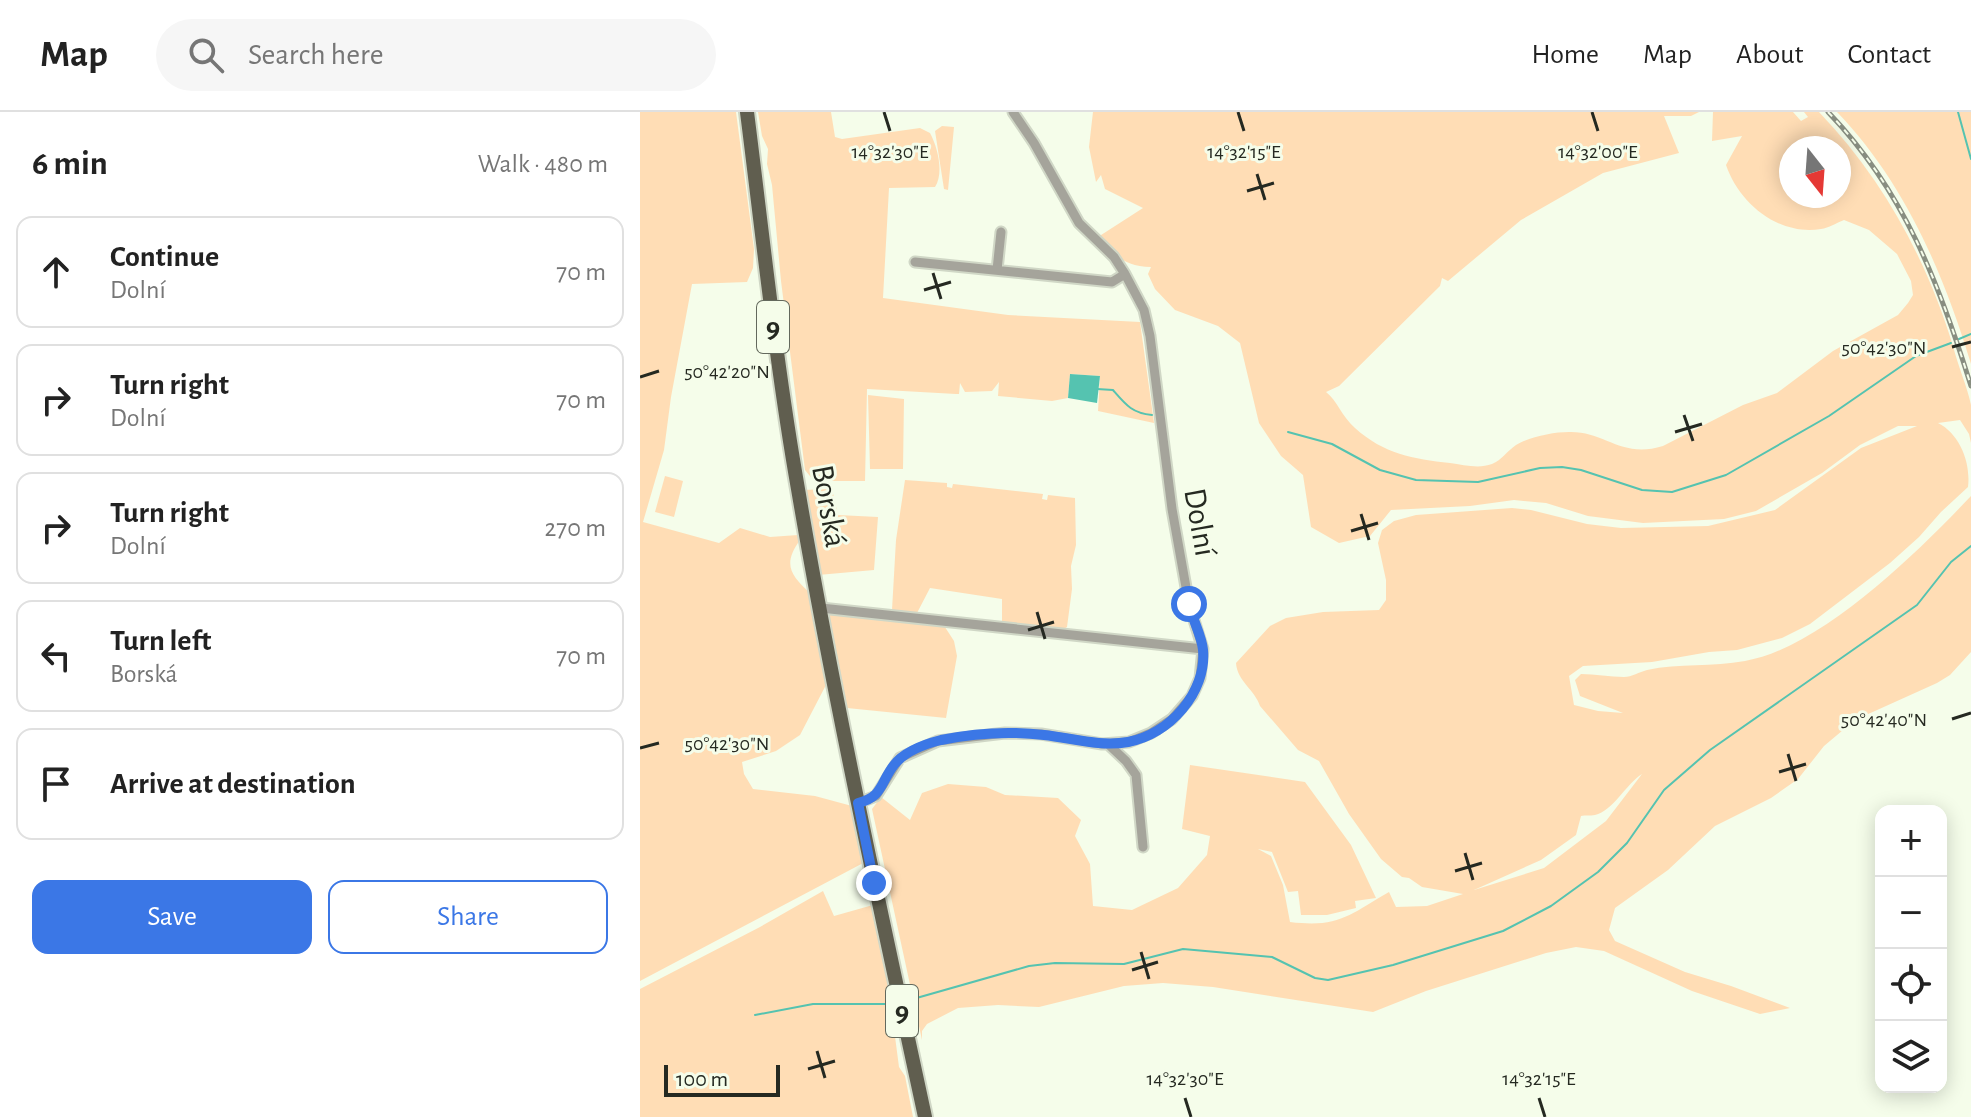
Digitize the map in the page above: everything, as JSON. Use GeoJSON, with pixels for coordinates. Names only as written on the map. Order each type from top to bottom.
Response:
{"type":"FeatureCollection","features":[{"type":"Feature","properties":{"kind":"main road","name":"Borská"},"geometry":{"type":"LineString","coordinates":[[747,112],[780,378],[797,487],[858,803],[925,1117]]}},
{"type":"Feature","properties":{"kind":"street","name":"Dolní"},"geometry":{"type":"LineString","coordinates":[[858,803],[876,796],[900,758],[938,741],[974,735],[1022,733],[1108,744],[1145,737],[1178,713],[1192,696],[1200,678],[1203,649],[1189,604],[1173,517],[1147,322],[1125,274],[1114,257],[1079,223],[1013,112]]}},
{"type":"Feature","properties":{"kind":"street"},"geometry":{"type":"LineString","coordinates":[[997,270],[1001,232]]}},
{"type":"Feature","properties":{"kind":"street"},"geometry":{"type":"LineString","coordinates":[[915,262],[1112,282],[1125,274]]}},
{"type":"Feature","properties":{"kind":"street"},"geometry":{"type":"LineString","coordinates":[[821,608],[1203,649]]}},
{"type":"Feature","properties":{"kind":"street"},"geometry":{"type":"LineString","coordinates":[[1108,744],[1136,775],[1143,847]]}},
{"type":"Feature","properties":{"kind":"shaded area"},"geometry":{"type":"Polygon","coordinates":[[[640,112],[736,112],[754,249],[753,268],[747,282],[692,284],[664,450],[643,522],[719,543],[740,528],[770,537],[798,535],[800,540],[791,556],[791,569],[810,593],[827,683],[800,735],[776,751],[742,762],[744,774],[753,789],[815,796],[852,806],[867,861],[640,981],[640,112]]]}},
{"type":"Feature","properties":{"kind":"shaded area"},"geometry":{"type":"Polygon","coordinates":[[[758,112],[831,112],[835,137],[842,139],[920,128],[930,133],[939,160],[935,187],[889,188],[883,298],[1008,315],[1140,322],[1154,423],[1098,411],[1100,376],[1070,374],[1068,398],[1052,401],[998,396],[999,382],[992,391],[965,392],[960,383],[959,394],[867,389],[865,481],[814,481],[805,470],[767,164],[768,149],[762,136],[758,112]]]}},
{"type":"Feature","properties":{"kind":"shaded area"},"geometry":{"type":"Polygon","coordinates":[[[1093,112],[1699,112],[1691,116],[1664,116],[1679,153],[1603,173],[1521,220],[1448,281],[1442,278],[1440,286],[1339,386],[1326,392],[1355,428],[1377,444],[1424,460],[1477,466],[1496,462],[1521,442],[1556,433],[1582,433],[1636,449],[1663,446],[1743,405],[1777,393],[1833,351],[1898,315],[1913,295],[1911,281],[1897,254],[1869,230],[1844,220],[1824,228],[1805,230],[1775,222],[1762,214],[1740,192],[1726,165],[1742,136],[1712,141],[1713,112],[1793,112],[1801,121],[1808,117],[1804,112],[1819,112],[1840,136],[1779,136],[1779,208],[1851,208],[1851,149],[1882,192],[1930,282],[1967,391],[1971,405],[1971,443],[1960,420],[1938,423],[1952,434],[1962,450],[1968,468],[1968,487],[1890,563],[1810,624],[1782,638],[1737,650],[1652,662],[1583,666],[1569,676],[1574,705],[1623,713],[1580,696],[1575,680],[1581,674],[1627,677],[1659,668],[1745,661],[1774,652],[1836,618],[1867,594],[1971,496],[1971,652],[1950,675],[1937,683],[1855,720],[1824,746],[1798,779],[1771,798],[1715,826],[1668,870],[1615,908],[1609,930],[1615,941],[1685,972],[1790,1008],[1760,1014],[1692,991],[1604,951],[1576,947],[1546,953],[1426,991],[1373,1012],[1213,987],[1163,983],[1124,986],[1039,1007],[998,1005],[958,1008],[927,1024],[922,1031],[922,1040],[872,809],[881,797],[910,820],[922,793],[948,784],[986,787],[1005,795],[1058,798],[1081,820],[1075,836],[1090,864],[1093,906],[1132,910],[1178,888],[1207,855],[1210,836],[1182,829],[1190,765],[1305,782],[1351,845],[1376,898],[1355,901],[1356,908],[1327,915],[1301,915],[1298,891],[1288,892],[1272,852],[1258,849],[1271,856],[1283,885],[1290,922],[1321,923],[1343,918],[1389,892],[1396,907],[1427,906],[1463,894],[1422,887],[1402,877],[1381,859],[1349,814],[1319,761],[1298,750],[1260,706],[1239,675],[1236,663],[1270,626],[1286,618],[1323,612],[1379,610],[1386,600],[1386,580],[1378,543],[1382,530],[1394,521],[1416,515],[1512,508],[1621,528],[1708,526],[1775,510],[1861,448],[1917,426],[1898,426],[1860,445],[1822,473],[1756,511],[1724,519],[1643,523],[1588,516],[1546,503],[1514,500],[1470,506],[1391,510],[1370,536],[1339,543],[1311,527],[1303,475],[1281,456],[1259,423],[1240,343],[1218,326],[1175,310],[1155,289],[1148,274],[1151,267],[1127,262],[1098,237],[1143,208],[1105,189],[1101,175],[1096,182],[1089,147],[1093,112]],[[1642,774],[1608,808],[1595,815],[1581,816],[1576,835],[1541,860],[1474,890],[1544,868],[1606,821],[1642,774]]]}},
{"type":"Feature","properties":{"kind":"shaded area"},"geometry":{"type":"Polygon","coordinates":[[[1837,112],[1971,112],[1971,364],[1948,296],[1919,230],[1883,168],[1837,112]]]}},
{"type":"Feature","properties":{"kind":"shaded area"},"geometry":{"type":"Polygon","coordinates":[[[942,126],[954,127],[948,190],[944,189],[935,131],[942,126]]]}},
{"type":"Feature","properties":{"kind":"shaded area"},"geometry":{"type":"Polygon","coordinates":[[[868,395],[904,399],[903,469],[870,469],[868,395]]]}},
{"type":"Feature","properties":{"kind":"shaded area"},"geometry":{"type":"Polygon","coordinates":[[[665,476],[683,481],[674,517],[655,512],[665,476]]]}},
{"type":"Feature","properties":{"kind":"shaded area"},"geometry":{"type":"Polygon","coordinates":[[[905,480],[947,483],[947,487],[952,488],[953,484],[1043,494],[1042,499],[1047,500],[1048,495],[1075,498],[1076,545],[1071,566],[1072,589],[1067,627],[1062,630],[1002,625],[1002,599],[930,588],[917,613],[892,610],[896,540],[905,480]]]}},
{"type":"Feature","properties":{"kind":"shaded area"},"geometry":{"type":"Polygon","coordinates":[[[832,489],[838,515],[878,517],[874,570],[818,575],[802,490],[832,489]]]}},
{"type":"Feature","properties":{"kind":"shaded area"},"geometry":{"type":"Polygon","coordinates":[[[828,614],[943,624],[954,641],[957,656],[946,718],[847,708],[828,614]]]}},
{"type":"Feature","properties":{"kind":"shaded area"},"geometry":{"type":"Polygon","coordinates":[[[823,891],[834,916],[873,905],[888,983],[899,1067],[905,1076],[913,1117],[640,1117],[640,989],[823,891]]]}},
{"type":"Feature","properties":{"kind":"water"},"geometry":{"type":"Polygon","coordinates":[[[1070,374],[1100,376],[1097,403],[1068,398],[1070,374]]]}},
{"type":"Feature","properties":{"kind":"waterway"},"geometry":{"type":"LineString","coordinates":[[1958,112],[1971,159]]}},
{"type":"Feature","properties":{"kind":"waterway"},"geometry":{"type":"LineString","coordinates":[[1959,339],[1971,334]]}},
{"type":"Feature","properties":{"kind":"waterway"},"geometry":{"type":"LineString","coordinates":[[1288,432],[1332,444],[1380,470],[1416,480],[1478,482],[1540,468],[1562,467],[1642,490],[1672,492],[1726,475],[1829,416],[1916,356],[1951,343]]}},
{"type":"Feature","properties":{"kind":"waterway"},"geometry":{"type":"LineString","coordinates":[[1097,389],[1113,390],[1130,407],[1152,415]]}},
{"type":"Feature","properties":{"kind":"waterway"},"geometry":{"type":"LineString","coordinates":[[906,1001],[1029,966],[1055,963],[1124,964],[1183,949],[1272,957],[1315,978],[1328,980],[1393,965],[1503,931],[1551,906],[1598,872],[1627,843],[1664,790],[1710,750],[1917,605],[1951,562],[1971,546]]}},
{"type":"Feature","properties":{"kind":"waterway"},"geometry":{"type":"LineString","coordinates":[[755,1015],[813,1004],[896,1004]]}},
{"type":"Feature","properties":{"kind":"railway"},"geometry":{"type":"LineString","coordinates":[[1828,112],[1878,174],[1916,240],[1946,311],[1971,386]]}},
{"type":"Feature","properties":{"kind":"route"},"geometry":{"type":"LineString","coordinates":[[874,883],[858,803],[876,796],[900,758],[938,741],[993,733],[1053,736],[1102,744],[1145,737],[1185,706],[1200,678],[1203,649],[1189,604]]}}]}
